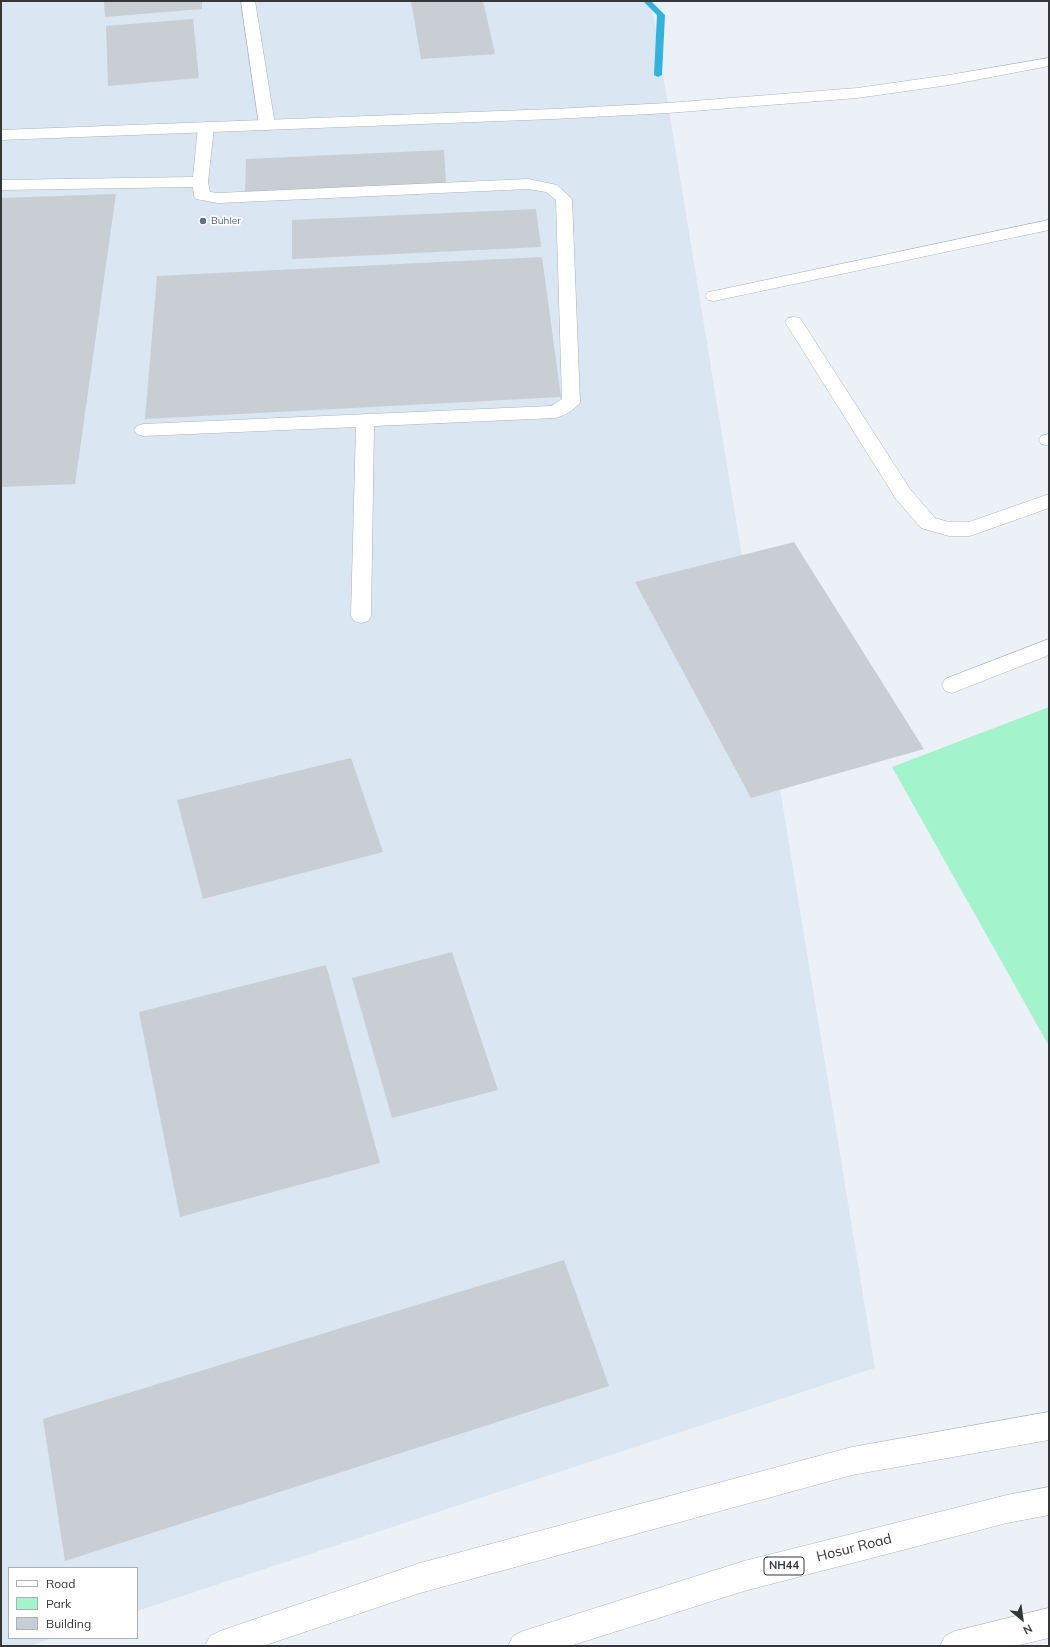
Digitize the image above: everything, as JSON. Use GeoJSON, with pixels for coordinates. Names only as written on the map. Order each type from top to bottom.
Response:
{"type":"FeatureCollection","features":[{"type":"Feature","properties":{"kind":"main road"},"geometry":{"type":"LineString","coordinates":[[248,1],[267,125]]}},
{"type":"Feature","properties":{"kind":"main road"},"geometry":{"type":"LineString","coordinates":[[1,135],[553,114],[668,108],[857,93],[1049,62]]}},
{"type":"Feature","properties":{"kind":"main road"},"geometry":{"type":"LineString","coordinates":[[143,430],[555,412],[571,402],[564,200],[551,188],[528,184],[218,198],[202,196],[200,182],[206,127]]}},
{"type":"Feature","properties":{"kind":"main road"},"geometry":{"type":"LineString","coordinates":[[1,185],[200,182]]}},
{"type":"Feature","properties":{"kind":"main road"},"geometry":{"type":"LineString","coordinates":[[714,296],[1049,224]]}},
{"type":"Feature","properties":{"kind":"main road"},"geometry":{"type":"LineString","coordinates":[[794,322],[903,494],[928,523],[949,529],[970,529],[1049,501]]}},
{"type":"Feature","properties":{"kind":"main road"},"geometry":{"type":"LineString","coordinates":[[361,616],[365,420]]}},
{"type":"Feature","properties":{"kind":"main road"},"geometry":{"type":"LineString","coordinates":[[952,685],[1049,647]]}},
{"type":"Feature","properties":{"kind":"main road"},"geometry":{"type":"LineString","coordinates":[[220,1646],[420,1578],[844,1464],[1049,1426]]}},
{"type":"Feature","properties":{"kind":"main road","name":"Hosur Road"},"geometry":{"type":"LineString","coordinates":[[523,1646],[744,1576],[1006,1509],[1049,1501]]}},
{"type":"Feature","properties":{"kind":"main road"},"geometry":{"type":"LineString","coordinates":[[955,1646],[1049,1623]]}},
{"type":"Feature","properties":{"kind":"shaded area"},"geometry":{"type":"Polygon","coordinates":[[[1,1],[651,1],[875,1368],[138,1611],[138,1567],[8,1567],[8,1639],[50,1639],[29,1646],[1,1646],[1,1]]]}},
{"type":"Feature","properties":{"kind":"green space"},"geometry":{"type":"Polygon","coordinates":[[[1049,707],[1049,1046],[892,767],[1049,707]]]}},
{"type":"Feature","properties":{"kind":"building"},"geometry":{"type":"Polygon","coordinates":[[[104,1],[202,1],[202,9],[105,17],[104,1]]]}},
{"type":"Feature","properties":{"kind":"building"},"geometry":{"type":"Polygon","coordinates":[[[411,1],[483,1],[495,54],[421,59],[411,1]]]}},
{"type":"Feature","properties":{"kind":"building"},"geometry":{"type":"Polygon","coordinates":[[[193,19],[199,78],[108,86],[106,26],[193,19]]]}},
{"type":"Feature","properties":{"kind":"building"},"geometry":{"type":"Polygon","coordinates":[[[444,150],[446,183],[245,192],[246,159],[444,150]]]}},
{"type":"Feature","properties":{"kind":"building"},"geometry":{"type":"Polygon","coordinates":[[[116,194],[75,484],[1,487],[1,198],[116,194]]]}},
{"type":"Feature","properties":{"kind":"building"},"geometry":{"type":"Polygon","coordinates":[[[536,209],[541,247],[292,259],[292,220],[536,209]]]}},
{"type":"Feature","properties":{"kind":"building"},"geometry":{"type":"Polygon","coordinates":[[[542,257],[561,397],[145,419],[157,276],[542,257]]]}},
{"type":"Feature","properties":{"kind":"building"},"geometry":{"type":"Polygon","coordinates":[[[794,542],[924,749],[751,798],[635,582],[794,542]]]}},
{"type":"Feature","properties":{"kind":"building"},"geometry":{"type":"Polygon","coordinates":[[[351,758],[383,852],[203,899],[177,800],[351,758]]]}},
{"type":"Feature","properties":{"kind":"building"},"geometry":{"type":"Polygon","coordinates":[[[452,952],[498,1090],[392,1118],[352,978],[452,952]]]}},
{"type":"Feature","properties":{"kind":"building"},"geometry":{"type":"Polygon","coordinates":[[[326,965],[380,1163],[180,1217],[139,1012],[326,965]]]}},
{"type":"Feature","properties":{"kind":"building"},"geometry":{"type":"Polygon","coordinates":[[[564,1260],[609,1386],[65,1561],[43,1419],[564,1260]]]}},
{"type":"Feature","properties":{"kind":"waterway"},"geometry":{"type":"LineString","coordinates":[[647,1],[661,15],[658,75]]}},
{"type":"Feature","properties":{"kind":"place","name":"Buhler"},"geometry":{"type":"Point","coordinates":[203,221]}}]}
